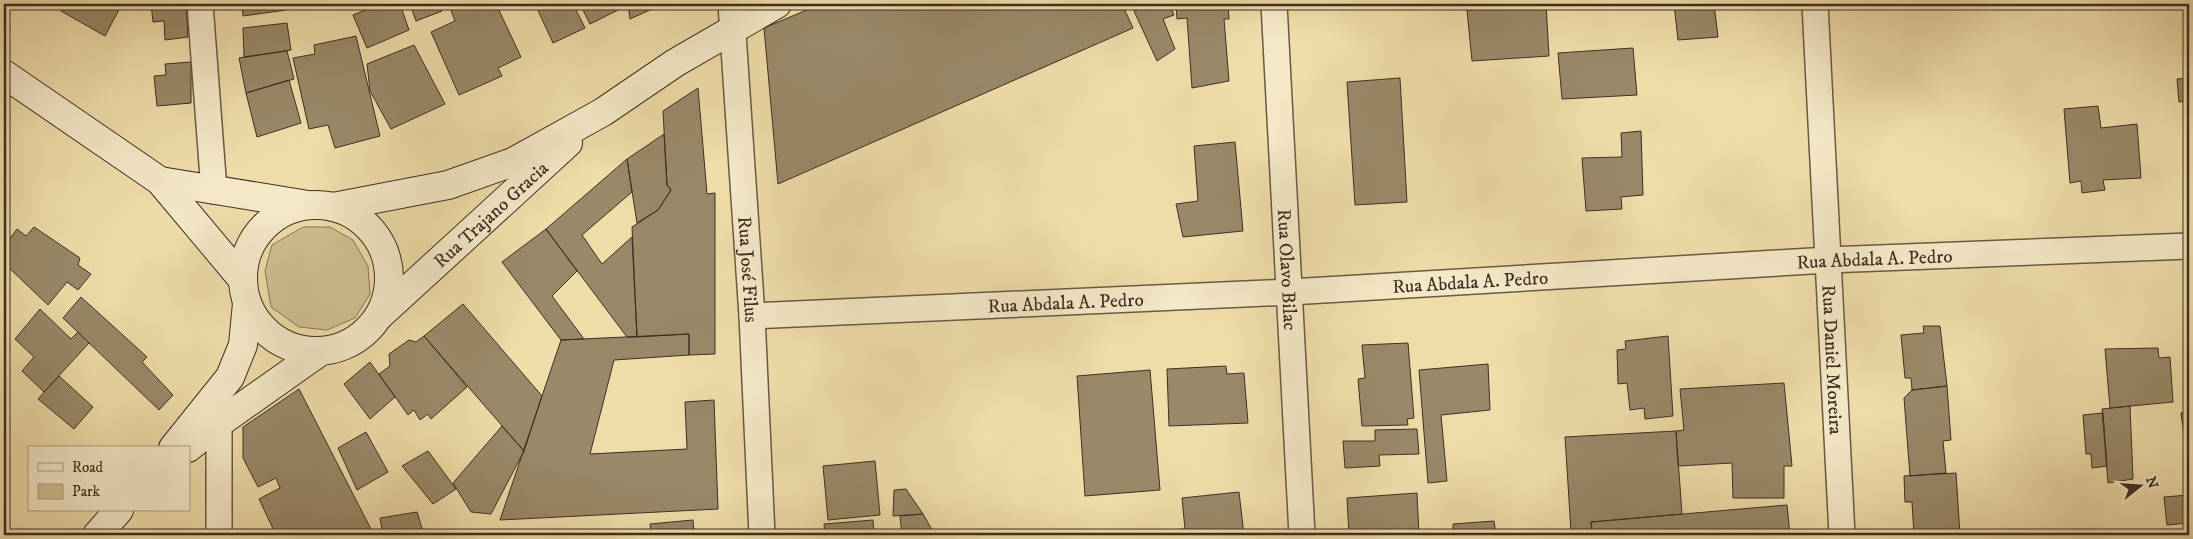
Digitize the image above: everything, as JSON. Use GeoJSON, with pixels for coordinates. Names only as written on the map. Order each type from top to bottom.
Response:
{"type":"FeatureCollection","features":[{"type":"Feature","properties":{"kind":"main road","name":"Rua Trajano Gracia"},"geometry":{"type":"LineString","coordinates":[[321,206],[448,185],[504,166],[603,112],[675,63],[732,16],[777,4]]}},
{"type":"Feature","properties":{"kind":"main road"},"geometry":{"type":"LineString","coordinates":[[4,74],[160,181],[245,291],[259,324],[277,340],[298,349],[321,351],[344,346],[364,334],[379,316],[387,295],[389,272],[383,250],[371,230],[354,215],[321,206],[214,191],[160,181]]}},
{"type":"Feature","properties":{"kind":"main road","name":"Rua Trajano Gracia"},"geometry":{"type":"LineString","coordinates":[[379,316],[603,112]]}},
{"type":"Feature","properties":{"kind":"main road"},"geometry":{"type":"LineString","coordinates":[[175,446],[230,377],[243,345],[246,258],[255,238],[269,221],[288,210],[321,206]]}},
{"type":"Feature","properties":{"kind":"main road"},"geometry":{"type":"LineString","coordinates":[[190,446],[219,423],[321,351]]}},
{"type":"Feature","properties":{"kind":"main road"},"geometry":{"type":"LineString","coordinates":[[97,535],[118,512]]}},
{"type":"Feature","properties":{"kind":"street"},"geometry":{"type":"LineString","coordinates":[[200,4],[214,191]]}},
{"type":"Feature","properties":{"kind":"street","name":"Rua Olavo Bilac"},"geometry":{"type":"LineString","coordinates":[[1274,4],[1302,535]]}},
{"type":"Feature","properties":{"kind":"street","name":"Rua Daniel Moreira"},"geometry":{"type":"LineString","coordinates":[[1815,4],[1842,535]]}},
{"type":"Feature","properties":{"kind":"street","name":"Rua José Filus"},"geometry":{"type":"LineString","coordinates":[[732,16],[752,316],[762,535]]}},
{"type":"Feature","properties":{"kind":"street","name":"Rua Abdala A. Pedro"},"geometry":{"type":"LineString","coordinates":[[752,316],[1290,292],[1828,260],[2189,246]]}},
{"type":"Feature","properties":{"kind":"street"},"geometry":{"type":"LineString","coordinates":[[219,423],[219,535]]}},
{"type":"Feature","properties":{"kind":"green space"},"geometry":{"type":"Polygon","coordinates":[[[303,227],[330,227],[353,240],[368,266],[370,294],[355,318],[327,330],[299,327],[271,307],[265,271],[272,245],[303,227]]]}},
{"type":"Feature","properties":{"kind":"building"},"geometry":{"type":"Polygon","coordinates":[[[65,4],[122,4],[105,36],[61,11],[65,4]]]}},
{"type":"Feature","properties":{"kind":"building"},"geometry":{"type":"Polygon","coordinates":[[[151,4],[186,4],[188,37],[165,40],[164,21],[153,22],[151,4]]]}},
{"type":"Feature","properties":{"kind":"building"},"geometry":{"type":"Polygon","coordinates":[[[242,4],[285,4],[286,10],[243,16],[242,4]]]}},
{"type":"Feature","properties":{"kind":"building"},"geometry":{"type":"Polygon","coordinates":[[[380,4],[400,4],[409,30],[367,48],[353,15],[380,4]]]}},
{"type":"Feature","properties":{"kind":"building"},"geometry":{"type":"Polygon","coordinates":[[[410,4],[440,4],[442,11],[416,21],[410,4]]]}},
{"type":"Feature","properties":{"kind":"building"},"geometry":{"type":"Polygon","coordinates":[[[458,4],[496,4],[521,57],[498,68],[502,76],[459,95],[431,32],[455,21],[450,8],[458,4]]]}},
{"type":"Feature","properties":{"kind":"building"},"geometry":{"type":"Polygon","coordinates":[[[535,4],[573,4],[585,28],[553,43],[535,4]]]}},
{"type":"Feature","properties":{"kind":"building"},"geometry":{"type":"Polygon","coordinates":[[[580,4],[623,4],[624,7],[590,24],[580,4]]]}},
{"type":"Feature","properties":{"kind":"building"},"geometry":{"type":"Polygon","coordinates":[[[628,4],[663,4],[630,19],[628,4]]]}},
{"type":"Feature","properties":{"kind":"building"},"geometry":{"type":"Polygon","coordinates":[[[821,4],[1122,4],[1133,28],[778,184],[764,28],[821,4]]]}},
{"type":"Feature","properties":{"kind":"building"},"geometry":{"type":"Polygon","coordinates":[[[1149,4],[1169,4],[1174,15],[1163,19],[1175,49],[1157,61],[1134,11],[1149,4]]]}},
{"type":"Feature","properties":{"kind":"building"},"geometry":{"type":"Polygon","coordinates":[[[1176,4],[1228,4],[1229,19],[1224,19],[1229,81],[1192,88],[1187,18],[1177,19],[1176,4]]]}},
{"type":"Feature","properties":{"kind":"building"},"geometry":{"type":"Polygon","coordinates":[[[1546,4],[1549,56],[1472,61],[1467,10],[1546,4]]]}},
{"type":"Feature","properties":{"kind":"building"},"geometry":{"type":"Polygon","coordinates":[[[1674,4],[1690,4],[1690,7],[1714,4],[1718,37],[1678,40],[1674,4]]]}},
{"type":"Feature","properties":{"kind":"building"},"geometry":{"type":"Polygon","coordinates":[[[2145,4],[2174,4],[2175,8],[2145,8],[2145,4]]]}},
{"type":"Feature","properties":{"kind":"building"},"geometry":{"type":"Polygon","coordinates":[[[287,23],[291,50],[244,57],[243,28],[287,23]]]}},
{"type":"Feature","properties":{"kind":"building"},"geometry":{"type":"Polygon","coordinates":[[[356,36],[380,136],[335,148],[328,125],[309,129],[293,58],[315,54],[314,45],[356,36]]]}},
{"type":"Feature","properties":{"kind":"building"},"geometry":{"type":"Polygon","coordinates":[[[414,45],[445,104],[391,129],[370,91],[367,64],[414,45]]]}},
{"type":"Feature","properties":{"kind":"building"},"geometry":{"type":"Polygon","coordinates":[[[1633,48],[1637,95],[1562,99],[1558,53],[1633,48]]]}},
{"type":"Feature","properties":{"kind":"building"},"geometry":{"type":"Polygon","coordinates":[[[287,51],[294,79],[246,93],[239,58],[287,51]]]}},
{"type":"Feature","properties":{"kind":"building"},"geometry":{"type":"Polygon","coordinates":[[[191,62],[191,103],[157,106],[154,76],[166,75],[165,64],[191,62]]]}},
{"type":"Feature","properties":{"kind":"building"},"geometry":{"type":"Polygon","coordinates":[[[1400,78],[1407,202],[1355,205],[1347,82],[1400,78]]]}},
{"type":"Feature","properties":{"kind":"building"},"geometry":{"type":"Polygon","coordinates":[[[2189,78],[2189,101],[2179,102],[2177,79],[2189,78]]]}},
{"type":"Feature","properties":{"kind":"building"},"geometry":{"type":"Polygon","coordinates":[[[289,80],[301,123],[257,137],[246,93],[289,80]]]}},
{"type":"Feature","properties":{"kind":"building"},"geometry":{"type":"Polygon","coordinates":[[[698,88],[707,194],[715,193],[715,354],[689,355],[689,334],[637,337],[632,227],[658,210],[671,190],[667,185],[663,111],[698,88]]]}},
{"type":"Feature","properties":{"kind":"building"},"geometry":{"type":"Polygon","coordinates":[[[2098,106],[2101,128],[2137,124],[2141,178],[2103,180],[2105,190],[2082,193],[2081,181],[2070,183],[2064,109],[2098,106]]]}},
{"type":"Feature","properties":{"kind":"building"},"geometry":{"type":"Polygon","coordinates":[[[1641,131],[1643,195],[1621,197],[1622,209],[1586,211],[1582,158],[1622,157],[1621,133],[1641,131]]]}},
{"type":"Feature","properties":{"kind":"building"},"geometry":{"type":"Polygon","coordinates":[[[664,134],[667,185],[671,190],[658,210],[637,223],[627,159],[664,134]]]}},
{"type":"Feature","properties":{"kind":"building"},"geometry":{"type":"Polygon","coordinates":[[[1235,142],[1243,231],[1183,237],[1176,204],[1198,201],[1194,146],[1235,142]]]}},
{"type":"Feature","properties":{"kind":"building"},"geometry":{"type":"Polygon","coordinates":[[[627,159],[632,192],[582,235],[602,264],[632,237],[637,337],[627,337],[546,229],[627,159]]]}},
{"type":"Feature","properties":{"kind":"building"},"geometry":{"type":"Polygon","coordinates":[[[34,227],[80,258],[78,265],[91,274],[78,290],[67,282],[48,305],[4,263],[4,247],[17,229],[26,236],[34,227]]]}},
{"type":"Feature","properties":{"kind":"building"},"geometry":{"type":"Polygon","coordinates":[[[546,229],[577,271],[552,296],[584,339],[561,340],[502,262],[546,229]]]}},
{"type":"Feature","properties":{"kind":"building"},"geometry":{"type":"Polygon","coordinates":[[[81,297],[147,357],[142,362],[173,395],[159,410],[63,318],[81,297]]]}},
{"type":"Feature","properties":{"kind":"building"},"geometry":{"type":"Polygon","coordinates":[[[463,304],[542,396],[524,451],[424,336],[463,304]]]}},
{"type":"Feature","properties":{"kind":"building"},"geometry":{"type":"Polygon","coordinates":[[[40,309],[71,339],[78,332],[89,343],[44,392],[22,371],[34,357],[15,339],[40,309]]]}},
{"type":"Feature","properties":{"kind":"building"},"geometry":{"type":"Polygon","coordinates":[[[1923,326],[1940,326],[1947,386],[1912,390],[1911,378],[1905,378],[1901,335],[1924,333],[1923,326]]]}},
{"type":"Feature","properties":{"kind":"building"},"geometry":{"type":"Polygon","coordinates":[[[689,334],[689,355],[614,360],[590,454],[687,449],[685,402],[714,400],[718,509],[500,520],[561,340],[689,334]]]}},
{"type":"Feature","properties":{"kind":"building"},"geometry":{"type":"Polygon","coordinates":[[[424,336],[467,387],[431,419],[428,414],[420,420],[414,410],[408,415],[379,374],[390,366],[389,354],[409,340],[416,342],[424,336]]]}},
{"type":"Feature","properties":{"kind":"building"},"geometry":{"type":"Polygon","coordinates":[[[1668,336],[1673,416],[1645,419],[1644,408],[1630,410],[1627,383],[1618,384],[1617,350],[1626,349],[1625,341],[1668,336]]]}},
{"type":"Feature","properties":{"kind":"building"},"geometry":{"type":"Polygon","coordinates":[[[1408,343],[1414,418],[1407,419],[1408,425],[1362,426],[1358,379],[1365,378],[1362,345],[1408,343]]]}},
{"type":"Feature","properties":{"kind":"building"},"geometry":{"type":"Polygon","coordinates":[[[2158,348],[2159,358],[2170,357],[2173,402],[2110,408],[2105,349],[2158,348]]]}},
{"type":"Feature","properties":{"kind":"building"},"geometry":{"type":"Polygon","coordinates":[[[370,362],[395,397],[370,419],[344,384],[370,362]]]}},
{"type":"Feature","properties":{"kind":"building"},"geometry":{"type":"Polygon","coordinates":[[[1488,364],[1490,410],[1441,415],[1447,481],[1428,483],[1419,370],[1488,364]]]}},
{"type":"Feature","properties":{"kind":"building"},"geometry":{"type":"Polygon","coordinates":[[[1226,366],[1227,374],[1244,373],[1248,423],[1169,426],[1167,369],[1226,366]]]}},
{"type":"Feature","properties":{"kind":"building"},"geometry":{"type":"Polygon","coordinates":[[[1150,370],[1160,490],[1085,496],[1077,376],[1150,370]]]}},
{"type":"Feature","properties":{"kind":"building"},"geometry":{"type":"Polygon","coordinates":[[[59,376],[93,407],[74,429],[38,399],[59,376]]]}},
{"type":"Feature","properties":{"kind":"building"},"geometry":{"type":"Polygon","coordinates":[[[1784,383],[1792,466],[1784,466],[1784,498],[1733,498],[1732,463],[1678,466],[1676,431],[1684,430],[1680,389],[1784,383]]]}},
{"type":"Feature","properties":{"kind":"building"},"geometry":{"type":"Polygon","coordinates":[[[1947,386],[1951,440],[1943,441],[1946,473],[1910,476],[1904,398],[1912,390],[1947,386]]]}},
{"type":"Feature","properties":{"kind":"building"},"geometry":{"type":"Polygon","coordinates":[[[299,389],[374,535],[276,535],[259,499],[280,488],[276,478],[258,487],[243,458],[243,427],[299,389]]]}},
{"type":"Feature","properties":{"kind":"building"},"geometry":{"type":"Polygon","coordinates":[[[2130,406],[2133,479],[2108,483],[2102,409],[2130,406]]]}},
{"type":"Feature","properties":{"kind":"building"},"geometry":{"type":"Polygon","coordinates":[[[2189,412],[2189,471],[2181,413],[2189,412]]]}},
{"type":"Feature","properties":{"kind":"building"},"geometry":{"type":"Polygon","coordinates":[[[2103,413],[2107,466],[2092,468],[2091,454],[2086,454],[2083,415],[2103,413]]]}},
{"type":"Feature","properties":{"kind":"building"},"geometry":{"type":"Polygon","coordinates":[[[502,426],[524,451],[491,514],[471,512],[453,483],[502,426]]]}},
{"type":"Feature","properties":{"kind":"building"},"geometry":{"type":"Polygon","coordinates":[[[1417,429],[1419,454],[1379,455],[1380,466],[1345,468],[1343,441],[1375,441],[1375,430],[1417,429]]]}},
{"type":"Feature","properties":{"kind":"building"},"geometry":{"type":"Polygon","coordinates":[[[1676,431],[1682,514],[1591,522],[1592,530],[1571,531],[1565,437],[1676,431]]]}},
{"type":"Feature","properties":{"kind":"building"},"geometry":{"type":"Polygon","coordinates":[[[366,432],[388,472],[357,490],[338,448],[366,432]]]}},
{"type":"Feature","properties":{"kind":"building"},"geometry":{"type":"Polygon","coordinates":[[[428,451],[456,489],[433,504],[402,466],[428,451]]]}},
{"type":"Feature","properties":{"kind":"building"},"geometry":{"type":"Polygon","coordinates":[[[875,461],[880,515],[828,520],[823,466],[875,461]]]}},
{"type":"Feature","properties":{"kind":"building"},"geometry":{"type":"Polygon","coordinates":[[[1956,473],[1960,535],[1914,535],[1912,502],[1905,502],[1904,476],[1956,473]]]}},
{"type":"Feature","properties":{"kind":"building"},"geometry":{"type":"Polygon","coordinates":[[[906,489],[923,514],[893,516],[894,490],[906,489]]]}},
{"type":"Feature","properties":{"kind":"building"},"geometry":{"type":"Polygon","coordinates":[[[1239,492],[1244,535],[1169,535],[1168,530],[1185,529],[1182,498],[1239,492]]]}},
{"type":"Feature","properties":{"kind":"building"},"geometry":{"type":"Polygon","coordinates":[[[1417,493],[1419,535],[1349,535],[1347,498],[1417,493]]]}},
{"type":"Feature","properties":{"kind":"building"},"geometry":{"type":"Polygon","coordinates":[[[2188,495],[2189,523],[2167,525],[2164,497],[2188,495]]]}},
{"type":"Feature","properties":{"kind":"building"},"geometry":{"type":"Polygon","coordinates":[[[1787,505],[1790,535],[1592,535],[1591,522],[1787,505]]]}},
{"type":"Feature","properties":{"kind":"building"},"geometry":{"type":"Polygon","coordinates":[[[417,512],[424,535],[383,535],[380,518],[417,512]]]}},
{"type":"Feature","properties":{"kind":"building"},"geometry":{"type":"Polygon","coordinates":[[[923,514],[935,535],[902,535],[900,516],[923,514]]]}},
{"type":"Feature","properties":{"kind":"building"},"geometry":{"type":"Polygon","coordinates":[[[693,520],[694,535],[651,535],[650,524],[693,520]]]}},
{"type":"Feature","properties":{"kind":"building"},"geometry":{"type":"Polygon","coordinates":[[[873,520],[874,535],[825,535],[824,524],[873,520]]]}},
{"type":"Feature","properties":{"kind":"building"},"geometry":{"type":"Polygon","coordinates":[[[1494,521],[1496,535],[1453,535],[1453,524],[1494,521]]]}},
{"type":"Feature","properties":{"kind":"building"},"geometry":{"type":"Polygon","coordinates":[[[478,531],[481,535],[469,535],[478,531]]]}}]}
